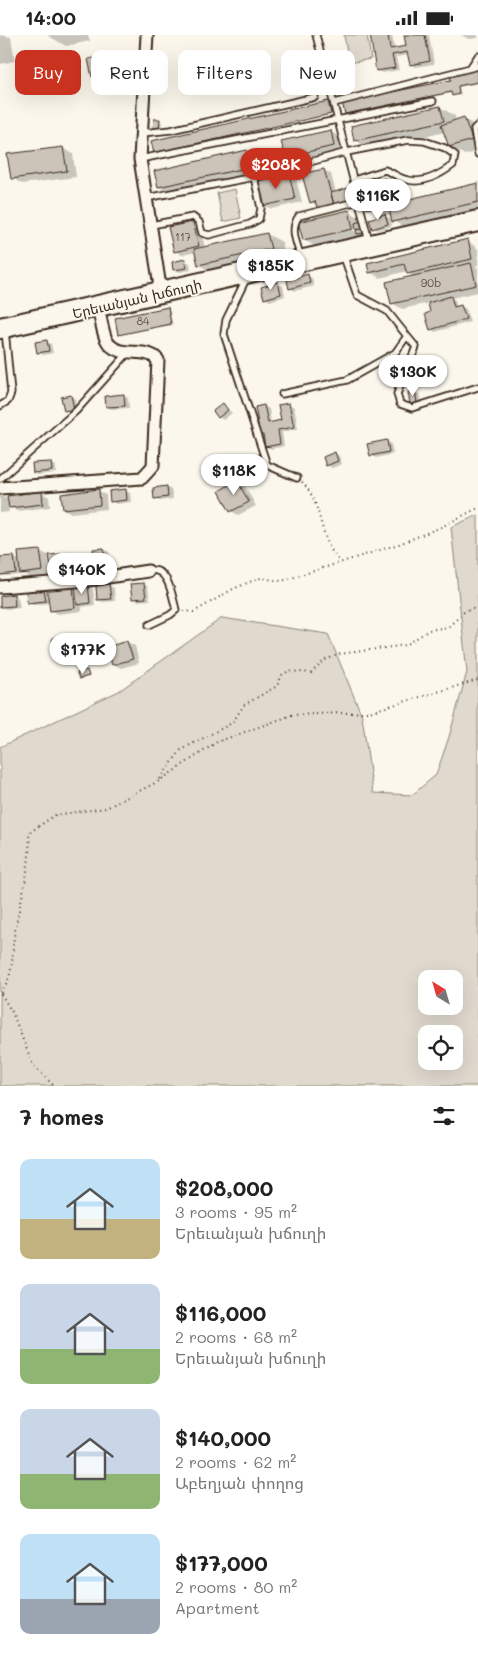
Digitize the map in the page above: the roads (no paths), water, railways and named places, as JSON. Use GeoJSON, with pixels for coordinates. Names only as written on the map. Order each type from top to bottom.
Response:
{"type":"FeatureCollection","features":[{"type":"Feature","properties":{"kind":"highway","name":"Երեւանյան խճուղի"},"geometry":{"type":"LineString","coordinates":[[3,328],[478,221]]}},
{"type":"Feature","properties":{"kind":"street"},"geometry":{"type":"LineString","coordinates":[[147,35],[140,159],[161,293]]}},
{"type":"Feature","properties":{"kind":"street"},"geometry":{"type":"LineString","coordinates":[[0,488],[142,478],[153,466],[158,361],[149,354],[128,353],[112,347],[106,339],[98,308]]}},
{"type":"Feature","properties":{"kind":"street"},"geometry":{"type":"LineString","coordinates":[[0,587],[88,580],[148,571]]}},
{"type":"Feature","properties":{"kind":"lane"},"geometry":{"type":"LineString","coordinates":[[316,35],[370,245]]}},
{"type":"Feature","properties":{"kind":"lane"},"geometry":{"type":"LineString","coordinates":[[470,67],[478,56]]}},
{"type":"Feature","properties":{"kind":"lane"},"geometry":{"type":"LineString","coordinates":[[334,103],[478,66]]}},
{"type":"Feature","properties":{"kind":"lane"},"geometry":{"type":"LineString","coordinates":[[142,133],[171,130],[315,97]]}},
{"type":"Feature","properties":{"kind":"lane"},"geometry":{"type":"LineString","coordinates":[[140,159],[338,118],[432,101]]}},
{"type":"Feature","properties":{"kind":"lane"},"geometry":{"type":"LineString","coordinates":[[478,125],[474,129],[478,153]]}},
{"type":"Feature","properties":{"kind":"lane"},"geometry":{"type":"LineString","coordinates":[[146,198],[254,177],[347,152],[408,140],[424,141],[445,148],[455,155],[453,165],[442,173],[423,180],[407,180],[386,170],[354,180]]}},
{"type":"Feature","properties":{"kind":"lane"},"geometry":{"type":"LineString","coordinates":[[150,225],[193,217],[199,222],[202,233],[209,235],[250,224],[259,219],[261,208],[254,177]]}},
{"type":"Feature","properties":{"kind":"lane"},"geometry":{"type":"LineString","coordinates":[[302,260],[294,232],[294,223],[299,216],[359,201]]}},
{"type":"Feature","properties":{"kind":"lane"},"geometry":{"type":"LineString","coordinates":[[342,252],[357,295],[387,311],[416,347],[397,394],[400,404],[412,408],[478,387]]}},
{"type":"Feature","properties":{"kind":"lane"},"geometry":{"type":"LineString","coordinates":[[249,273],[226,320],[224,334],[267,465],[297,477]]}},
{"type":"Feature","properties":{"kind":"lane"},"geometry":{"type":"LineString","coordinates":[[0,406],[8,401],[11,393],[3,328]]}},
{"type":"Feature","properties":{"kind":"lane"},"geometry":{"type":"LineString","coordinates":[[282,395],[347,380],[395,353],[407,336]]}},
{"type":"Feature","properties":{"kind":"lane"},"geometry":{"type":"LineString","coordinates":[[0,479],[76,411],[128,353]]}},
{"type":"Feature","properties":{"kind":"lane"},"geometry":{"type":"LineString","coordinates":[[148,571],[154,569],[162,573],[167,580],[176,609],[170,615],[149,625]]}}]}
